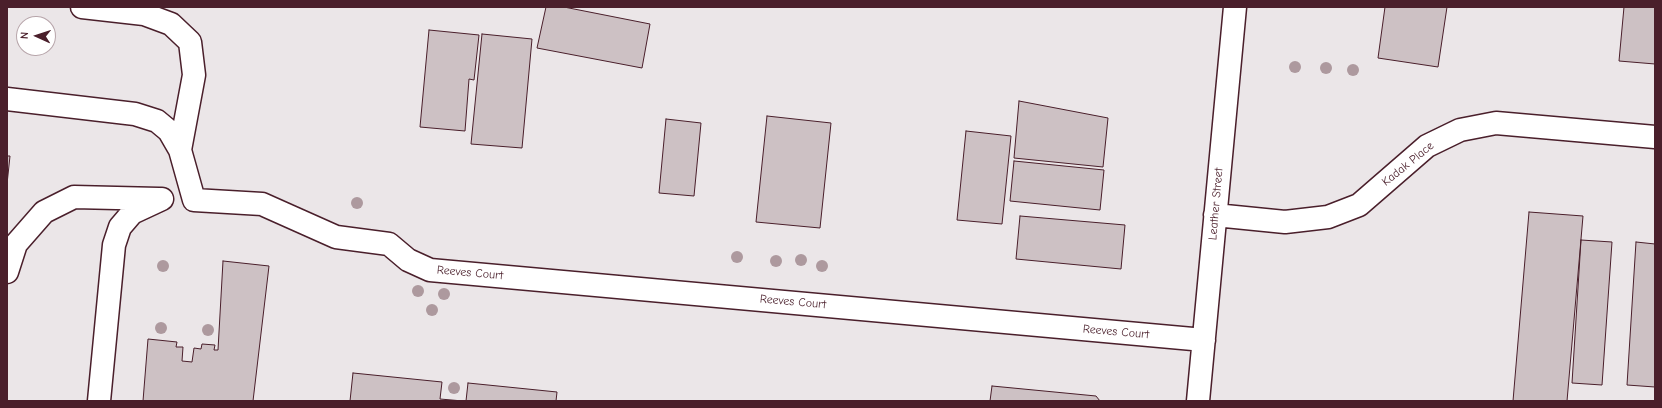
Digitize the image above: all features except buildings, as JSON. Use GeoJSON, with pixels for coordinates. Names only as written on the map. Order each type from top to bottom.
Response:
{"type":"FeatureCollection","features":[{"type":"Feature","properties":{"kind":"street"},"geometry":{"type":"LineString","coordinates":[[82,7],[144,14],[171,24],[190,42],[194,74],[180,150]]}},
{"type":"Feature","properties":{"kind":"street","name":"Leather Street"},"geometry":{"type":"LineString","coordinates":[[1198,401],[1235,7]]}},
{"type":"Feature","properties":{"kind":"street"},"geometry":{"type":"LineString","coordinates":[[7,99],[135,114],[157,121],[169,131],[180,150],[194,200],[74,197],[44,212],[16,244],[7,272]]}},
{"type":"Feature","properties":{"kind":"street","name":"Kadak Place"},"geometry":{"type":"LineString","coordinates":[[1215,215],[1285,222],[1328,217],[1359,204],[1427,146],[1460,130],[1496,123],[1655,137]]}},
{"type":"Feature","properties":{"kind":"street"},"geometry":{"type":"LineString","coordinates":[[99,401],[114,245],[120,227],[132,213],[162,199]]}},
{"type":"Feature","properties":{"kind":"street","name":"Reeves Court"},"geometry":{"type":"LineString","coordinates":[[194,200],[262,204],[336,237],[389,244],[408,260],[430,270],[1204,340]]}},
{"type":"Feature","properties":{"kind":"shaded area"},"geometry":{"type":"Polygon","coordinates":[[[7,7],[1655,7],[1655,401],[7,401],[7,7]]]}}]}
